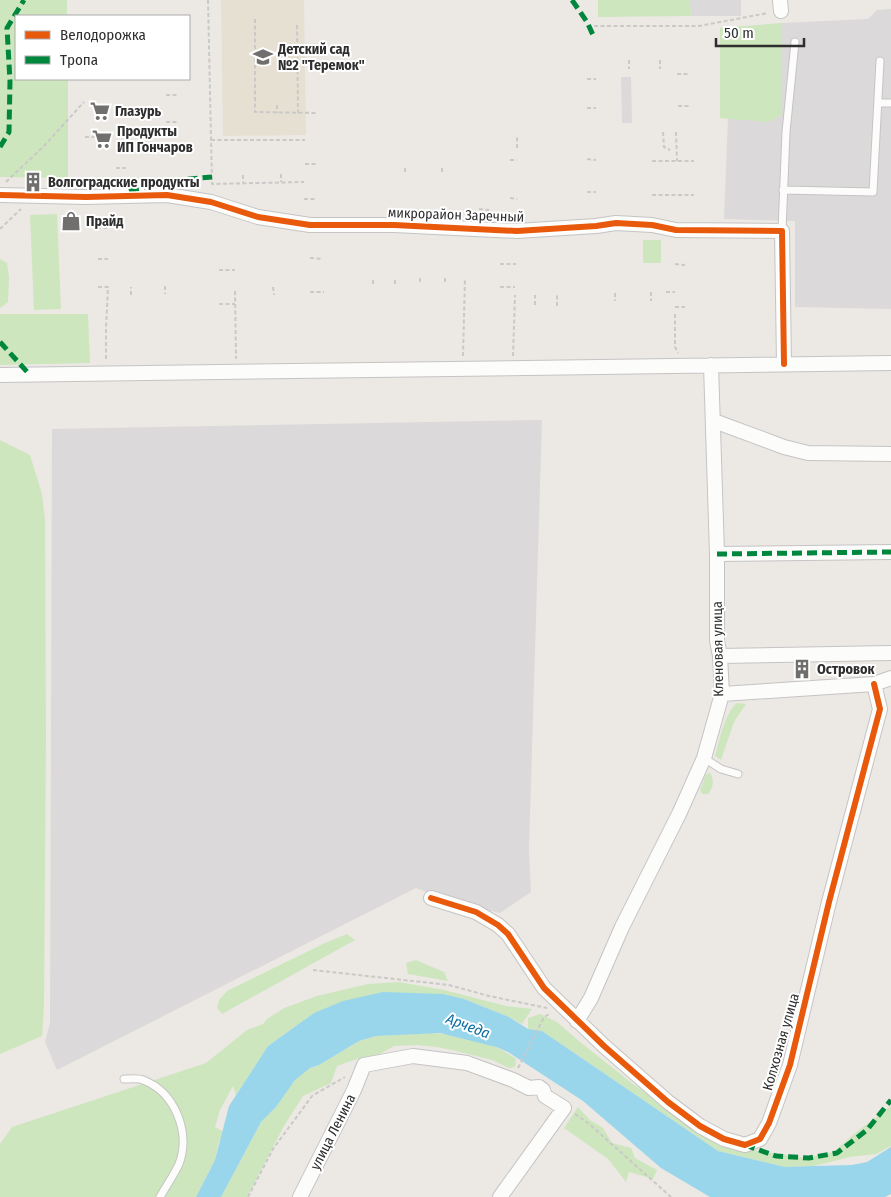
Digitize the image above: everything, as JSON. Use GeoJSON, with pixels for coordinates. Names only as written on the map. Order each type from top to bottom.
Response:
{"type":"FeatureCollection","features":[{"type":"Feature","properties":{"kind":"street","name":"микрорайон Заречный"},"geometry":{"type":"LineString","coordinates":[[0,195],[86,197],[167,195],[211,202],[258,217],[310,225],[394,225],[517,231],[616,223],[652,225],[676,230],[782,232]]}},
{"type":"Feature","properties":{"kind":"street"},"geometry":{"type":"LineString","coordinates":[[782,232],[784,364]]}},
{"type":"Feature","properties":{"kind":"street"},"geometry":{"type":"LineString","coordinates":[[0,375],[891,363]]}},
{"type":"Feature","properties":{"kind":"street","name":"Кленовая улица"},"geometry":{"type":"LineString","coordinates":[[577,1021],[591,998],[622,927],[679,814],[704,758],[722,694],[720,656],[717,641],[717,554],[712,365]]}},
{"type":"Feature","properties":{"kind":"street"},"geometry":{"type":"LineString","coordinates":[[714,421],[784,447],[808,453],[891,454]]}},
{"type":"Feature","properties":{"kind":"street"},"geometry":{"type":"LineString","coordinates":[[717,554],[891,552]]}},
{"type":"Feature","properties":{"kind":"street"},"geometry":{"type":"LineString","coordinates":[[720,656],[891,654]]}},
{"type":"Feature","properties":{"kind":"street"},"geometry":{"type":"LineString","coordinates":[[722,694],[874,684],[891,678]]}},
{"type":"Feature","properties":{"kind":"street","name":"Колхозная улица"},"geometry":{"type":"LineString","coordinates":[[431,898],[476,912],[498,925],[508,934],[544,988],[577,1021],[668,1102],[700,1126],[724,1139],[745,1145],[760,1139],[769,1123],[790,1065],[829,902],[880,710],[874,684]]}},
{"type":"Feature","properties":{"kind":"street"},"geometry":{"type":"LineString","coordinates":[[364,1066],[413,1056],[467,1063],[529,1088],[538,1087],[543,1090],[544,1096],[564,1108],[500,1197]]}},
{"type":"Feature","properties":{"kind":"street","name":"улица Ленина"},"geometry":{"type":"LineString","coordinates":[[300,1197],[354,1090],[364,1066]]}},
{"type":"Feature","properties":{"kind":"lane"},"geometry":{"type":"LineString","coordinates":[[782,232],[786,132],[795,42]]}},
{"type":"Feature","properties":{"kind":"lane"},"geometry":{"type":"LineString","coordinates":[[783,190],[873,192],[880,61]]}},
{"type":"Feature","properties":{"kind":"lane"},"geometry":{"type":"LineString","coordinates":[[878,103],[891,103]]}},
{"type":"Feature","properties":{"kind":"lane"},"geometry":{"type":"LineString","coordinates":[[704,758],[721,769],[738,774]]}},
{"type":"Feature","properties":{"kind":"lane"},"geometry":{"type":"LineString","coordinates":[[124,1079],[142,1080],[158,1089],[174,1106],[181,1124],[183,1141],[179,1163],[160,1197]]}},
{"type":"Feature","properties":{"kind":"path"},"geometry":{"type":"LineString","coordinates":[[208,0],[212,184],[304,182]]}},
{"type":"Feature","properties":{"kind":"path"},"geometry":{"type":"LineString","coordinates":[[594,26],[699,26],[780,6]]}},
{"type":"Feature","properties":{"kind":"path"},"geometry":{"type":"LineString","coordinates":[[255,19],[255,112],[317,113]]}},
{"type":"Feature","properties":{"kind":"path"},"geometry":{"type":"LineString","coordinates":[[297,25],[298,113]]}},
{"type":"Feature","properties":{"kind":"path"},"geometry":{"type":"LineString","coordinates":[[255,50],[260,50]]}},
{"type":"Feature","properties":{"kind":"path"},"geometry":{"type":"LineString","coordinates":[[285,51],[298,51]]}},
{"type":"Feature","properties":{"kind":"path"},"geometry":{"type":"LineString","coordinates":[[629,60],[629,69]]}},
{"type":"Feature","properties":{"kind":"path"},"geometry":{"type":"LineString","coordinates":[[660,60],[660,69]]}},
{"type":"Feature","properties":{"kind":"path"},"geometry":{"type":"LineString","coordinates":[[677,74],[690,74]]}},
{"type":"Feature","properties":{"kind":"path"},"geometry":{"type":"LineString","coordinates":[[587,79],[596,79]]}},
{"type":"Feature","properties":{"kind":"path"},"geometry":{"type":"LineString","coordinates":[[166,95],[177,95]]}},
{"type":"Feature","properties":{"kind":"path"},"geometry":{"type":"LineString","coordinates":[[6,182],[43,147],[84,102]]}},
{"type":"Feature","properties":{"kind":"path"},"geometry":{"type":"LineString","coordinates":[[277,105],[277,113]]}},
{"type":"Feature","properties":{"kind":"path"},"geometry":{"type":"LineString","coordinates":[[678,106],[691,106]]}},
{"type":"Feature","properties":{"kind":"path"},"geometry":{"type":"LineString","coordinates":[[115,107],[125,107]]}},
{"type":"Feature","properties":{"kind":"path"},"geometry":{"type":"LineString","coordinates":[[587,108],[596,108]]}},
{"type":"Feature","properties":{"kind":"path"},"geometry":{"type":"LineString","coordinates":[[166,122],[177,122]]}},
{"type":"Feature","properties":{"kind":"path"},"geometry":{"type":"LineString","coordinates":[[664,132],[664,147],[670,150]]}},
{"type":"Feature","properties":{"kind":"path"},"geometry":{"type":"LineString","coordinates":[[676,132],[677,161]]}},
{"type":"Feature","properties":{"kind":"path"},"geometry":{"type":"LineString","coordinates":[[116,136],[126,136]]}},
{"type":"Feature","properties":{"kind":"path"},"geometry":{"type":"LineString","coordinates":[[517,136],[517,148]]}},
{"type":"Feature","properties":{"kind":"path"},"geometry":{"type":"LineString","coordinates":[[85,137],[96,137]]}},
{"type":"Feature","properties":{"kind":"path"},"geometry":{"type":"LineString","coordinates":[[211,140],[305,140]]}},
{"type":"Feature","properties":{"kind":"path"},"geometry":{"type":"LineString","coordinates":[[166,146],[177,146]]}},
{"type":"Feature","properties":{"kind":"path"},"geometry":{"type":"LineString","coordinates":[[587,159],[596,160]]}},
{"type":"Feature","properties":{"kind":"path"},"geometry":{"type":"LineString","coordinates":[[510,160],[517,160]]}},
{"type":"Feature","properties":{"kind":"path"},"geometry":{"type":"LineString","coordinates":[[652,161],[694,161]]}},
{"type":"Feature","properties":{"kind":"path"},"geometry":{"type":"LineString","coordinates":[[305,164],[316,164]]}},
{"type":"Feature","properties":{"kind":"path"},"geometry":{"type":"LineString","coordinates":[[116,168],[126,168]]}},
{"type":"Feature","properties":{"kind":"path"},"geometry":{"type":"LineString","coordinates":[[405,168],[405,173]]}},
{"type":"Feature","properties":{"kind":"path"},"geometry":{"type":"LineString","coordinates":[[442,168],[442,173]]}},
{"type":"Feature","properties":{"kind":"path"},"geometry":{"type":"LineString","coordinates":[[281,174],[281,182]]}},
{"type":"Feature","properties":{"kind":"path"},"geometry":{"type":"LineString","coordinates":[[242,175],[243,183]]}},
{"type":"Feature","properties":{"kind":"path"},"geometry":{"type":"LineString","coordinates":[[587,192],[596,192]]}},
{"type":"Feature","properties":{"kind":"path"},"geometry":{"type":"LineString","coordinates":[[652,195],[694,195]]}},
{"type":"Feature","properties":{"kind":"path"},"geometry":{"type":"LineString","coordinates":[[510,198],[517,198]]}},
{"type":"Feature","properties":{"kind":"path"},"geometry":{"type":"LineString","coordinates":[[304,199],[316,199]]}},
{"type":"Feature","properties":{"kind":"path"},"geometry":{"type":"LineString","coordinates":[[0,229],[18,211],[25,207]]}},
{"type":"Feature","properties":{"kind":"path"},"geometry":{"type":"LineString","coordinates":[[479,210],[489,210]]}},
{"type":"Feature","properties":{"kind":"path"},"geometry":{"type":"LineString","coordinates":[[97,228],[107,228]]}},
{"type":"Feature","properties":{"kind":"path"},"geometry":{"type":"LineString","coordinates":[[310,258],[323,259]]}},
{"type":"Feature","properties":{"kind":"path"},"geometry":{"type":"LineString","coordinates":[[98,259],[108,259]]}},
{"type":"Feature","properties":{"kind":"path"},"geometry":{"type":"LineString","coordinates":[[500,264],[516,264]]}},
{"type":"Feature","properties":{"kind":"path"},"geometry":{"type":"LineString","coordinates":[[676,264],[685,265]]}},
{"type":"Feature","properties":{"kind":"path"},"geometry":{"type":"LineString","coordinates":[[219,270],[235,270]]}},
{"type":"Feature","properties":{"kind":"path"},"geometry":{"type":"LineString","coordinates":[[373,278],[373,284]]}},
{"type":"Feature","properties":{"kind":"path"},"geometry":{"type":"LineString","coordinates":[[395,278],[395,284]]}},
{"type":"Feature","properties":{"kind":"path"},"geometry":{"type":"LineString","coordinates":[[420,278],[420,284]]}},
{"type":"Feature","properties":{"kind":"path"},"geometry":{"type":"LineString","coordinates":[[445,278],[446,284]]}},
{"type":"Feature","properties":{"kind":"path"},"geometry":{"type":"LineString","coordinates":[[462,369],[466,278]]}},
{"type":"Feature","properties":{"kind":"path"},"geometry":{"type":"LineString","coordinates":[[165,286],[165,294]]}},
{"type":"Feature","properties":{"kind":"path"},"geometry":{"type":"LineString","coordinates":[[98,287],[108,287],[106,374]]}},
{"type":"Feature","properties":{"kind":"path"},"geometry":{"type":"LineString","coordinates":[[131,287],[131,295]]}},
{"type":"Feature","properties":{"kind":"path"},"geometry":{"type":"LineString","coordinates":[[273,287],[274,295]]}},
{"type":"Feature","properties":{"kind":"path"},"geometry":{"type":"LineString","coordinates":[[500,287],[515,287]]}},
{"type":"Feature","properties":{"kind":"path"},"geometry":{"type":"LineString","coordinates":[[235,291],[236,372]]}},
{"type":"Feature","properties":{"kind":"path"},"geometry":{"type":"LineString","coordinates":[[310,292],[324,292]]}},
{"type":"Feature","properties":{"kind":"path"},"geometry":{"type":"LineString","coordinates":[[615,292],[615,301]]}},
{"type":"Feature","properties":{"kind":"path"},"geometry":{"type":"LineString","coordinates":[[651,292],[651,301]]}},
{"type":"Feature","properties":{"kind":"path"},"geometry":{"type":"LineString","coordinates":[[666,292],[675,292]]}},
{"type":"Feature","properties":{"kind":"path"},"geometry":{"type":"LineString","coordinates":[[535,294],[535,305]]}},
{"type":"Feature","properties":{"kind":"path"},"geometry":{"type":"LineString","coordinates":[[513,368],[515,295]]}},
{"type":"Feature","properties":{"kind":"path"},"geometry":{"type":"LineString","coordinates":[[557,295],[557,306]]}},
{"type":"Feature","properties":{"kind":"path"},"geometry":{"type":"LineString","coordinates":[[219,304],[235,304]]}},
{"type":"Feature","properties":{"kind":"path"},"geometry":{"type":"LineString","coordinates":[[675,307],[685,308]]}},
{"type":"Feature","properties":{"kind":"path"},"geometry":{"type":"LineString","coordinates":[[675,314],[675,347],[685,366]]}},
{"type":"Feature","properties":{"kind":"path"},"geometry":{"type":"LineString","coordinates":[[313,970],[448,985],[489,996],[557,1010],[544,1017],[518,1068]]}},
{"type":"Feature","properties":{"kind":"path"},"geometry":{"type":"LineString","coordinates":[[248,1197],[273,1149],[312,1096],[364,1066]]}},
{"type":"Feature","properties":{"kind":"path"},"geometry":{"type":"LineString","coordinates":[[564,1108],[588,1123],[671,1197]]}},
{"type":"Feature","properties":{"kind":"shaded area","name":"Детский сад №2 \"Теремок\""},"geometry":{"type":"Polygon","coordinates":[[[221,0],[304,0],[306,135],[223,136],[221,0]]]}},
{"type":"Feature","properties":{"kind":"shaded area"},"geometry":{"type":"Polygon","coordinates":[[[690,0],[741,0],[741,16],[691,16],[690,0]]]}},
{"type":"Feature","properties":{"kind":"shaded area"},"geometry":{"type":"Polygon","coordinates":[[[891,9],[891,309],[795,307],[795,221],[724,219],[728,118],[766,122],[781,115],[781,23],[868,19],[877,10],[891,9]]]}},
{"type":"Feature","properties":{"kind":"shaded area"},"geometry":{"type":"Polygon","coordinates":[[[621,77],[631,77],[632,123],[622,123],[621,77]]]}},
{"type":"Feature","properties":{"kind":"shaded area"},"geometry":{"type":"Polygon","coordinates":[[[542,420],[529,849],[531,892],[500,913],[458,904],[416,888],[57,1070],[45,1042],[50,1023],[52,429],[542,420]]]}},
{"type":"Feature","properties":{"kind":"green space"},"geometry":{"type":"Polygon","coordinates":[[[0,0],[67,0],[67,15],[15,15],[15,80],[68,80],[68,178],[0,177],[0,0]]]}},
{"type":"Feature","properties":{"kind":"green space"},"geometry":{"type":"Polygon","coordinates":[[[598,0],[690,0],[691,16],[598,17],[598,0]]]}},
{"type":"Feature","properties":{"kind":"green space"},"geometry":{"type":"Polygon","coordinates":[[[781,23],[781,115],[766,122],[720,118],[720,28],[781,23]]]}},
{"type":"Feature","properties":{"kind":"green space"},"geometry":{"type":"Polygon","coordinates":[[[57,214],[61,309],[34,310],[30,215],[57,214]]]}},
{"type":"Feature","properties":{"kind":"green space"},"geometry":{"type":"Polygon","coordinates":[[[643,240],[661,240],[661,263],[643,263],[643,240]]]}},
{"type":"Feature","properties":{"kind":"green space"},"geometry":{"type":"Polygon","coordinates":[[[0,259],[7,263],[9,277],[8,302],[0,308],[0,259]]]}},
{"type":"Feature","properties":{"kind":"green space"},"geometry":{"type":"Polygon","coordinates":[[[0,314],[88,314],[90,363],[0,365],[0,314]]]}},
{"type":"Feature","properties":{"kind":"green space"},"geometry":{"type":"Polygon","coordinates":[[[0,440],[30,455],[42,494],[45,520],[46,737],[44,1006],[42,1036],[0,1054],[0,440]]]}},
{"type":"Feature","properties":{"kind":"green space"},"geometry":{"type":"Polygon","coordinates":[[[737,703],[746,704],[734,722],[721,760],[715,756],[726,720],[737,703]]]}},
{"type":"Feature","properties":{"kind":"green space"},"geometry":{"type":"Polygon","coordinates":[[[710,773],[713,781],[712,787],[708,794],[702,794],[700,790],[706,774],[710,773]]]}},
{"type":"Feature","properties":{"kind":"green space"},"geometry":{"type":"Polygon","coordinates":[[[347,934],[355,940],[222,1014],[217,1008],[219,1000],[227,991],[347,934]]]}},
{"type":"Feature","properties":{"kind":"green space"},"geometry":{"type":"Polygon","coordinates":[[[416,960],[444,972],[448,981],[408,974],[406,963],[416,960]]]}},
{"type":"Feature","properties":{"kind":"green space"},"geometry":{"type":"Polygon","coordinates":[[[399,982],[444,990],[506,1006],[532,1009],[522,1024],[464,999],[314,1013],[268,1046],[236,1095],[233,1086],[220,1110],[215,1127],[224,1132],[219,1141],[215,1160],[196,1197],[0,1197],[0,1144],[12,1127],[206,1063],[247,1030],[263,1024],[267,1019],[284,1008],[317,996],[368,984],[399,982]]]}},
{"type":"Feature","properties":{"kind":"green space"},"geometry":{"type":"Polygon","coordinates":[[[540,1014],[557,1022],[633,1084],[726,1146],[806,1158],[833,1152],[891,1106],[891,1146],[876,1154],[850,1157],[814,1166],[785,1167],[718,1151],[542,1031],[528,1029],[528,1018],[540,1014]]]}},
{"type":"Feature","properties":{"kind":"green space"},"geometry":{"type":"Polygon","coordinates":[[[430,1033],[464,1037],[497,1048],[516,1059],[515,1067],[509,1068],[492,1060],[456,1051],[417,1045],[394,1046],[378,1055],[357,1059],[337,1066],[331,1083],[303,1096],[284,1126],[247,1197],[221,1197],[261,1122],[276,1107],[295,1079],[310,1068],[319,1065],[359,1041],[376,1036],[430,1033]]]}},
{"type":"Feature","properties":{"kind":"green space"},"geometry":{"type":"Polygon","coordinates":[[[578,1107],[590,1120],[603,1128],[612,1143],[631,1148],[635,1158],[657,1170],[653,1179],[629,1172],[626,1182],[608,1159],[564,1128],[578,1107]]]}},
{"type":"Feature","properties":{"kind":"water","name":"Арчеда"},"geometry":{"type":"Polygon","coordinates":[[[383,992],[443,994],[464,999],[509,1017],[528,1029],[542,1031],[718,1151],[785,1167],[852,1165],[867,1162],[891,1147],[891,1194],[885,1197],[710,1197],[661,1168],[583,1101],[508,1052],[496,1047],[440,1033],[376,1036],[359,1041],[319,1065],[310,1068],[295,1080],[276,1107],[261,1122],[221,1197],[196,1197],[215,1160],[229,1106],[268,1046],[314,1013],[343,1001],[383,992]]]}},
{"type":"Feature","properties":{"kind":"marked path"},"geometry":{"type":"LineString","coordinates":[[0,147],[9,132],[10,81],[7,28],[24,0]]}},
{"type":"Feature","properties":{"kind":"marked path"},"geometry":{"type":"LineString","coordinates":[[572,0],[587,22],[593,35]]}},
{"type":"Feature","properties":{"kind":"marked path"},"geometry":{"type":"LineString","coordinates":[[129,191],[166,181],[212,177]]}},
{"type":"Feature","properties":{"kind":"marked path"},"geometry":{"type":"LineString","coordinates":[[0,342],[30,375]]}},
{"type":"Feature","properties":{"kind":"marked path"},"geometry":{"type":"LineString","coordinates":[[717,554],[891,552]]}},
{"type":"Feature","properties":{"kind":"marked path"},"geometry":{"type":"LineString","coordinates":[[745,1145],[776,1156],[809,1158],[837,1153],[867,1130],[891,1100]]}},
{"type":"Feature","properties":{"kind":"cycle path"},"geometry":{"type":"LineString","coordinates":[[0,195],[86,197],[167,195],[211,202],[258,217],[310,225],[394,225],[517,231],[616,223],[652,225],[676,230],[782,231],[784,364]]}},
{"type":"Feature","properties":{"kind":"cycle path"},"geometry":{"type":"LineString","coordinates":[[431,898],[476,912],[498,925],[508,934],[544,988],[604,1046],[668,1102],[700,1126],[724,1139],[745,1145],[760,1139],[769,1123],[790,1065],[829,902],[880,709],[874,684]]}},
{"type":"Feature","properties":{"kind":"place","name":"Детский сад №2 \"Теремок\""},"geometry":{"type":"Point","coordinates":[263,57]}},
{"type":"Feature","properties":{"kind":"place","name":"Глазурь"},"geometry":{"type":"Point","coordinates":[100,111]}},
{"type":"Feature","properties":{"kind":"place","name":"Продукты ИП Гончаров"},"geometry":{"type":"Point","coordinates":[102,139]}},
{"type":"Feature","properties":{"kind":"place","name":"Волгоградские продукты"},"geometry":{"type":"Point","coordinates":[33,182]}},
{"type":"Feature","properties":{"kind":"place","name":"Прайд"},"geometry":{"type":"Point","coordinates":[71,221]}},
{"type":"Feature","properties":{"kind":"place","name":"Островок"},"geometry":{"type":"Point","coordinates":[802,669]}}]}
